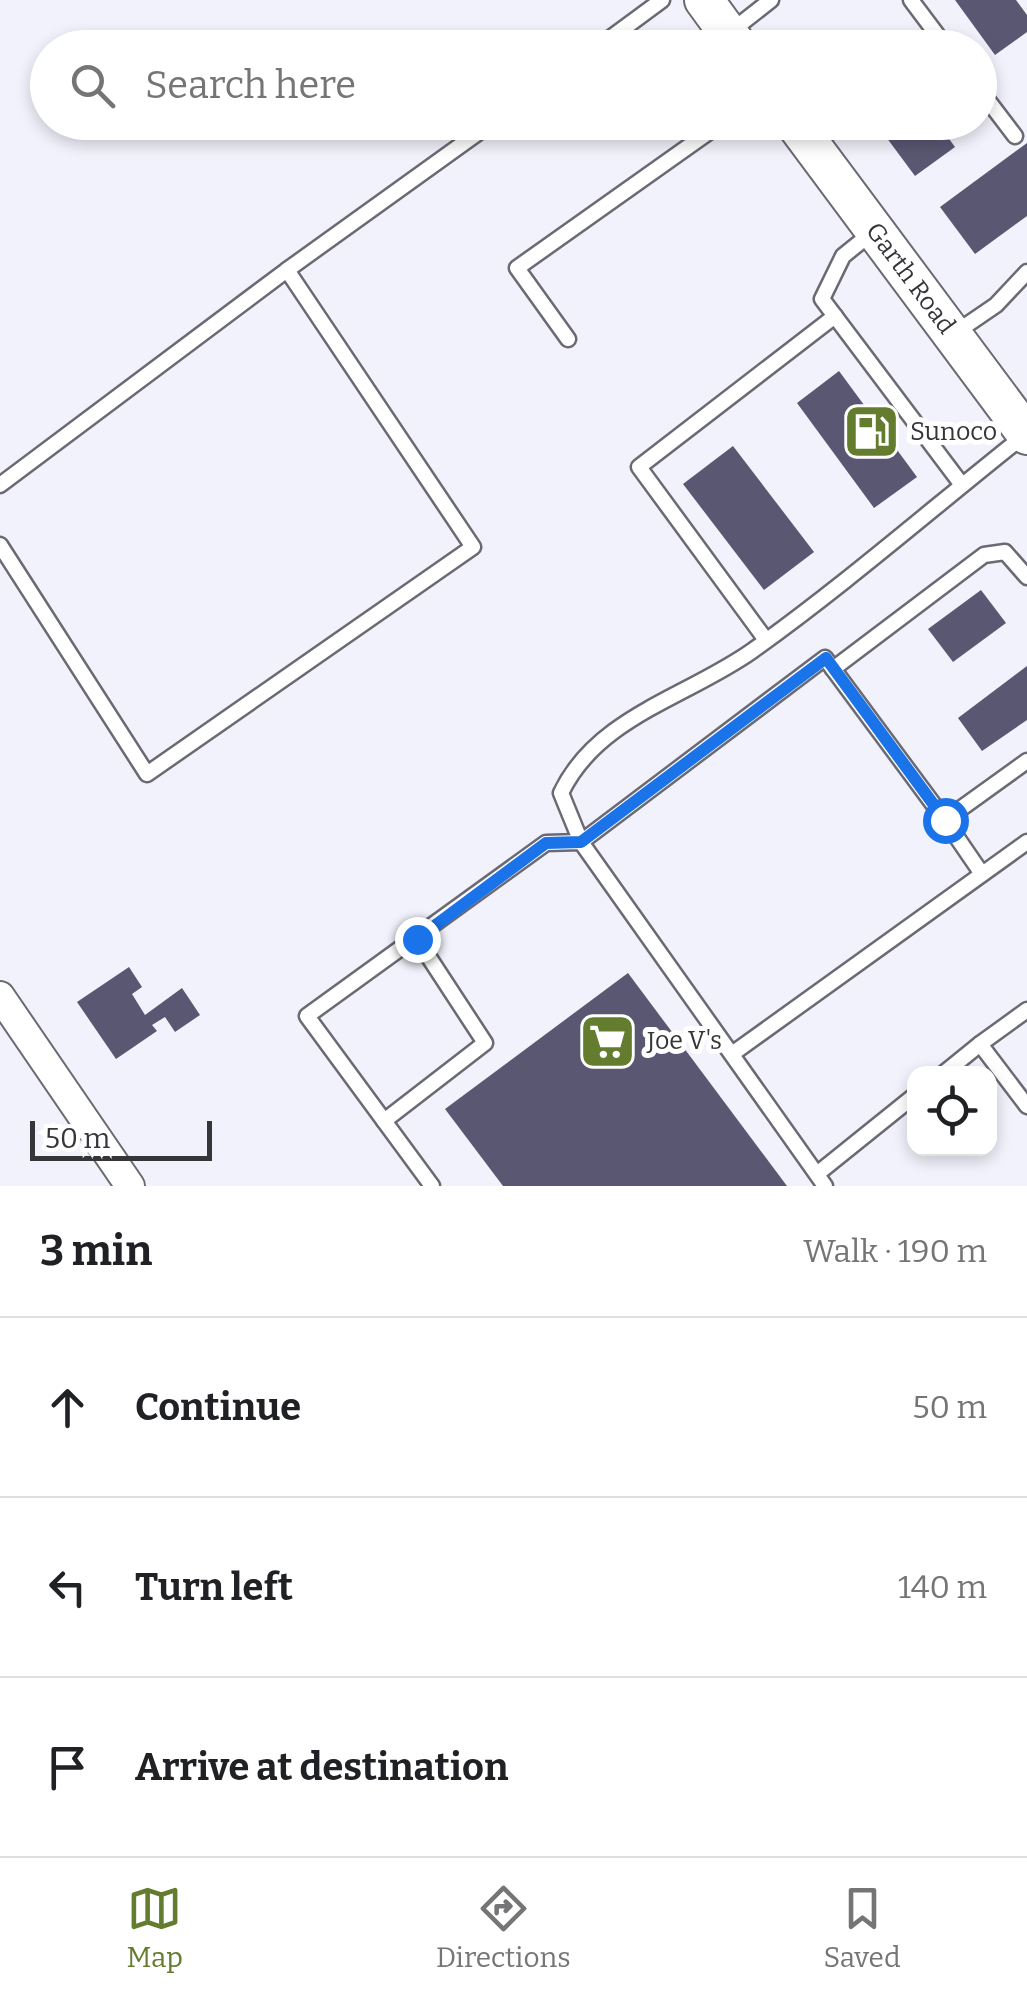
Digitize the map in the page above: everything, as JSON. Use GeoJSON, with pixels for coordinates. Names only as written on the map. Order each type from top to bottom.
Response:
{"type":"FeatureCollection","features":[{"type":"Feature","properties":{"kind":"main road"},"geometry":{"type":"LineString","coordinates":[[704,0],[726,30]]}},
{"type":"Feature","properties":{"kind":"main road","name":"Garth Road"},"geometry":{"type":"LineString","coordinates":[[807,140],[1027,434]]}},
{"type":"Feature","properties":{"kind":"street"},"geometry":{"type":"LineString","coordinates":[[0,996],[130,1186]]}},
{"type":"Feature","properties":{"kind":"lane"},"geometry":{"type":"LineString","coordinates":[[621,30],[662,0]]}},
{"type":"Feature","properties":{"kind":"lane"},"geometry":{"type":"LineString","coordinates":[[743,30],[771,0]]}},
{"type":"Feature","properties":{"kind":"lane"},"geometry":{"type":"LineString","coordinates":[[911,0],[934,30]]}},
{"type":"Feature","properties":{"kind":"lane"},"geometry":{"type":"LineString","coordinates":[[997,112],[1015,136]]}},
{"type":"Feature","properties":{"kind":"lane"},"geometry":{"type":"LineString","coordinates":[[0,485],[468,140]]}},
{"type":"Feature","properties":{"kind":"lane"},"geometry":{"type":"LineString","coordinates":[[568,338],[518,268],[698,140]]}},
{"type":"Feature","properties":{"kind":"lane"},"geometry":{"type":"LineString","coordinates":[[874,231],[843,256],[822,300],[962,485]]}},
{"type":"Feature","properties":{"kind":"lane"},"geometry":{"type":"LineString","coordinates":[[0,544],[147,774],[473,547],[287,270]]}},
{"type":"Feature","properties":{"kind":"lane"},"geometry":{"type":"LineString","coordinates":[[950,336],[996,305],[1027,272]]}},
{"type":"Feature","properties":{"kind":"lane"},"geometry":{"type":"LineString","coordinates":[[766,640],[639,467],[835,316]]}},
{"type":"Feature","properties":{"kind":"lane"},"geometry":{"type":"LineString","coordinates":[[907,1102],[821,1180],[581,842],[561,793],[575,764],[652,705],[766,640],[1027,434]]}},
{"type":"Feature","properties":{"kind":"lane"},"geometry":{"type":"LineString","coordinates":[[833,668],[984,555],[1005,552],[1027,577]]}},
{"type":"Feature","properties":{"kind":"lane"},"geometry":{"type":"LineString","coordinates":[[432,1186],[308,1016],[546,843],[581,842],[826,658],[982,874]]}},
{"type":"Feature","properties":{"kind":"lane"},"geometry":{"type":"LineString","coordinates":[[945,820],[1027,761]]}},
{"type":"Feature","properties":{"kind":"lane"},"geometry":{"type":"LineString","coordinates":[[732,1054],[1027,842]]}},
{"type":"Feature","properties":{"kind":"lane"},"geometry":{"type":"LineString","coordinates":[[384,1121],[484,1043],[417,939]]}},
{"type":"Feature","properties":{"kind":"lane"},"geometry":{"type":"LineString","coordinates":[[953,1066],[1027,1010]]}},
{"type":"Feature","properties":{"kind":"lane"},"geometry":{"type":"LineString","coordinates":[[980,1044],[1021,1086],[1027,1106]]}},
{"type":"Feature","properties":{"kind":"building"},"geometry":{"type":"Polygon","coordinates":[[[955,0],[1016,0],[1027,15],[1027,32],[997,54],[997,30],[977,30],[955,0]]]}},
{"type":"Feature","properties":{"kind":"building"},"geometry":{"type":"Polygon","coordinates":[[[888,140],[950,140],[955,147],[915,176],[888,140]]]}},
{"type":"Feature","properties":{"kind":"building"},"geometry":{"type":"Polygon","coordinates":[[[1027,143],[1027,216],[975,254],[940,207],[1027,143]]]}},
{"type":"Feature","properties":{"kind":"building"},"geometry":{"type":"Polygon","coordinates":[[[839,371],[917,477],[874,508],[797,403],[839,371]]]}},
{"type":"Feature","properties":{"kind":"building"},"geometry":{"type":"Polygon","coordinates":[[[733,446],[814,552],[764,590],[683,484],[733,446]]]}},
{"type":"Feature","properties":{"kind":"building"},"geometry":{"type":"Polygon","coordinates":[[[981,590],[1006,623],[953,662],[928,629],[981,590]]]}},
{"type":"Feature","properties":{"kind":"building"},"geometry":{"type":"Polygon","coordinates":[[[1027,666],[1027,720],[982,751],[958,718],[1027,666]]]}},
{"type":"Feature","properties":{"kind":"building"},"geometry":{"type":"Polygon","coordinates":[[[129,967],[142,987],[132,994],[145,1015],[182,988],[200,1015],[175,1032],[165,1017],[152,1025],[157,1031],[116,1059],[77,1002],[129,967]]]}},
{"type":"Feature","properties":{"kind":"building","name":"Joe V's"},"geometry":{"type":"Polygon","coordinates":[[[628,973],[787,1186],[503,1186],[445,1109],[628,973]]]}},
{"type":"Feature","properties":{"kind":"place","name":"Sunoco"},"geometry":{"type":"Point","coordinates":[871,432]}},
{"type":"Feature","properties":{"kind":"place","name":"Joe V's"},"geometry":{"type":"Point","coordinates":[608,1041]}},
{"type":"Feature","properties":{"kind":"route"},"geometry":{"type":"LineString","coordinates":[[417,939],[546,843],[581,842],[826,658],[945,820]]}}]}
